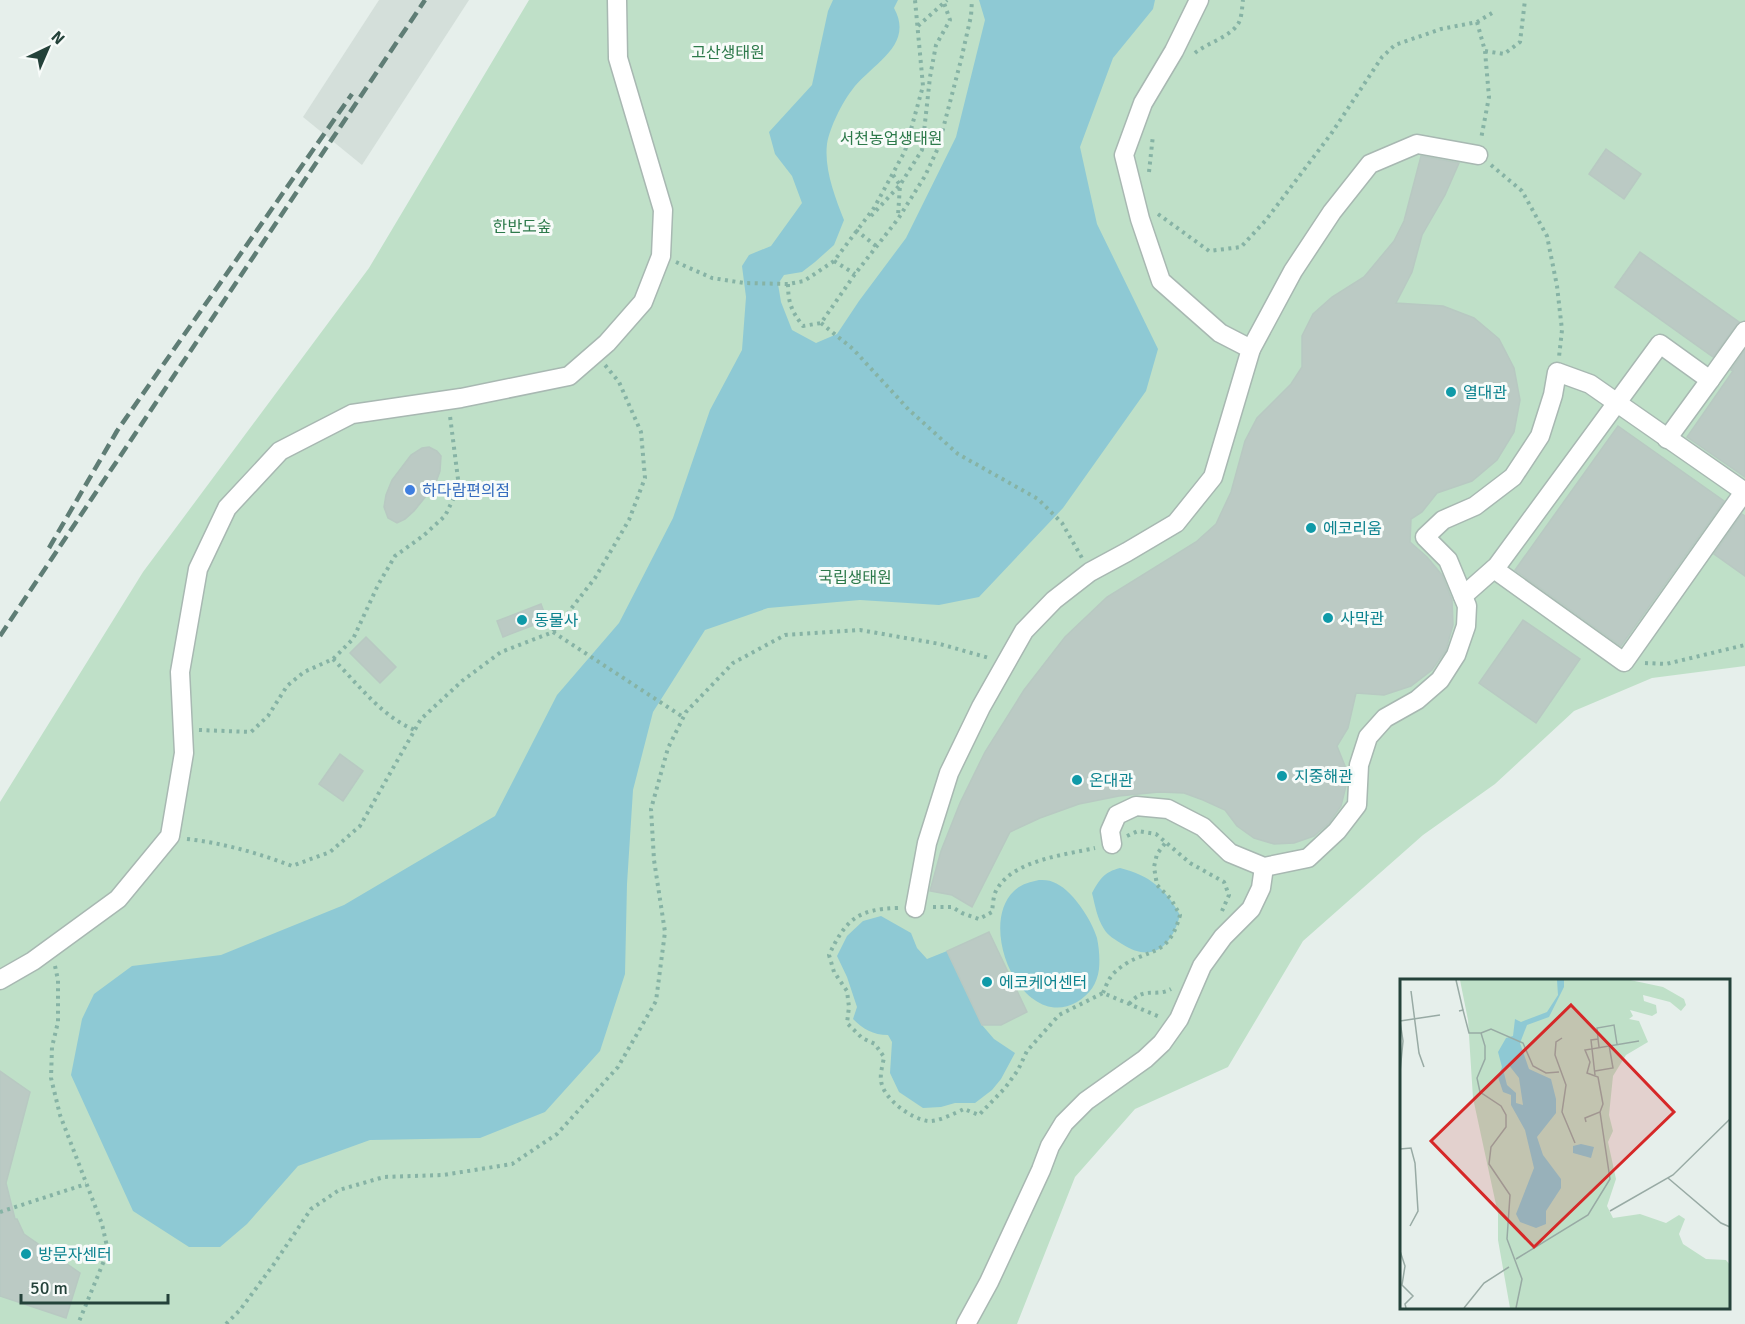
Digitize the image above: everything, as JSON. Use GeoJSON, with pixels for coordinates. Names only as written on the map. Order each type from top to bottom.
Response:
{"type":"FeatureCollection","features":[{"type":"Feature","properties":{"kind":"street"},"geometry":{"type":"LineString","coordinates":[[0,980],[33,961],[118,899],[170,836],[184,753],[180,672],[198,569],[227,508],[280,451],[352,414],[448,400],[569,375],[608,343],[643,302],[661,256],[663,210],[618,58],[617,0]]}},
{"type":"Feature","properties":{"kind":"street"},"geometry":{"type":"LineString","coordinates":[[1199,0],[1174,51],[1143,103],[1124,155],[1140,219],[1161,281],[1220,333],[1251,349]]}},
{"type":"Feature","properties":{"kind":"street"},"geometry":{"type":"LineString","coordinates":[[915,908],[927,843],[949,773],[981,707],[1024,631],[1054,600],[1090,572],[1176,523],[1213,477],[1251,349],[1293,271],[1332,212],[1370,164],[1417,144],[1478,154]]}},
{"type":"Feature","properties":{"kind":"street"},"geometry":{"type":"LineString","coordinates":[[1667,439],[1745,331]]}},
{"type":"Feature","properties":{"kind":"street"},"geometry":{"type":"LineString","coordinates":[[1463,596],[1494,569],[1660,344],[1710,380]]}},
{"type":"Feature","properties":{"kind":"street"},"geometry":{"type":"LineString","coordinates":[[1112,844],[1110,831],[1117,814],[1136,806],[1168,809],[1203,827],[1230,853],[1264,867],[1308,858],[1337,831],[1357,805],[1359,765],[1368,737],[1385,718],[1417,700],[1440,680],[1456,655],[1466,626],[1467,606],[1448,561],[1425,537],[1443,520],[1475,506],[1513,477],[1540,436],[1553,395],[1557,372],[1590,384],[1744,492],[1624,662],[1494,569]]}},
{"type":"Feature","properties":{"kind":"street"},"geometry":{"type":"LineString","coordinates":[[966,1324],[989,1282],[1050,1146],[1064,1123],[1086,1101],[1145,1059],[1162,1043],[1176,1024],[1202,966],[1223,937],[1251,909],[1261,888],[1264,867]]}},
{"type":"Feature","properties":{"kind":"path"},"geometry":{"type":"LineString","coordinates":[[661,256],[712,278],[744,283],[788,284],[804,281],[834,261],[874,208],[905,152],[923,86],[915,0]]}},
{"type":"Feature","properties":{"kind":"path"},"geometry":{"type":"LineString","coordinates":[[788,284],[793,314],[803,327],[821,323],[855,274],[898,219],[925,176],[938,148],[966,38],[972,0]]}},
{"type":"Feature","properties":{"kind":"path"},"geometry":{"type":"LineString","coordinates":[[1191,56],[1205,45],[1224,37],[1239,23],[1243,0]]}},
{"type":"Feature","properties":{"kind":"path"},"geometry":{"type":"LineString","coordinates":[[1485,51],[1504,54],[1520,42],[1525,0]]}},
{"type":"Feature","properties":{"kind":"path"},"geometry":{"type":"LineString","coordinates":[[857,231],[900,185],[922,150],[936,45],[950,20],[945,1],[918,26]]}},
{"type":"Feature","properties":{"kind":"path"},"geometry":{"type":"LineString","coordinates":[[1155,205],[1158,214],[1209,251],[1241,247],[1266,220],[1331,134],[1382,57],[1395,45],[1441,29],[1477,22],[1492,13]]}},
{"type":"Feature","properties":{"kind":"path"},"geometry":{"type":"LineString","coordinates":[[1477,22],[1485,51],[1489,97],[1478,154],[1522,191],[1547,236],[1557,286],[1562,330],[1557,372]]}},
{"type":"Feature","properties":{"kind":"path"},"geometry":{"type":"LineString","coordinates":[[1149,175],[1154,133]]}},
{"type":"Feature","properties":{"kind":"path"},"geometry":{"type":"LineString","coordinates":[[893,174],[900,185],[898,219]]}},
{"type":"Feature","properties":{"kind":"path"},"geometry":{"type":"LineString","coordinates":[[857,231],[876,246]]}},
{"type":"Feature","properties":{"kind":"path"},"geometry":{"type":"LineString","coordinates":[[834,261],[855,274]]}},
{"type":"Feature","properties":{"kind":"path"},"geometry":{"type":"LineString","coordinates":[[821,323],[853,349],[909,410],[958,454],[1038,500],[1062,523],[1090,572]]}},
{"type":"Feature","properties":{"kind":"path"},"geometry":{"type":"LineString","coordinates":[[170,836],[207,841],[256,853],[292,866],[330,852],[360,826],[421,719],[462,681],[501,652],[553,632],[595,578],[629,520],[645,478],[641,432],[619,382],[595,353]]}},
{"type":"Feature","properties":{"kind":"path"},"geometry":{"type":"LineString","coordinates":[[183,729],[251,732],[268,716],[287,686],[304,672],[333,659],[353,639],[394,556],[423,536],[445,516],[459,487],[448,400]]}},
{"type":"Feature","properties":{"kind":"path"},"geometry":{"type":"LineString","coordinates":[[226,1324],[247,1301],[311,1209],[339,1191],[384,1177],[443,1175],[512,1164],[557,1134],[618,1067],[656,1001],[665,932],[654,860],[651,809],[668,748],[686,712],[733,663],[785,635],[860,630],[940,644],[1005,663]]}},
{"type":"Feature","properties":{"kind":"path"},"geometry":{"type":"LineString","coordinates":[[553,632],[683,717]]}},
{"type":"Feature","properties":{"kind":"path"},"geometry":{"type":"LineString","coordinates":[[1624,662],[1666,664],[1745,645]]}},
{"type":"Feature","properties":{"kind":"path"},"geometry":{"type":"LineString","coordinates":[[333,659],[385,712],[404,726],[415,730]]}},
{"type":"Feature","properties":{"kind":"path"},"geometry":{"type":"LineString","coordinates":[[1166,842],[1157,854],[1154,867],[1157,885],[1171,898],[1180,915],[1176,931],[1164,947],[1129,961],[1112,974],[1102,993],[1059,1015],[1027,1051],[1018,1070],[1005,1088],[979,1114],[964,1109],[929,1121],[906,1112],[889,1098],[881,1082],[884,1057],[875,1044],[862,1038],[847,1023],[849,1007],[847,991],[834,972],[828,955],[838,934],[853,919],[872,910],[952,907],[979,919],[992,912],[996,890],[1012,873],[1036,862],[1112,844],[1138,831],[1156,834],[1166,842],[1190,862],[1224,882],[1229,895],[1217,918]]}},
{"type":"Feature","properties":{"kind":"path"},"geometry":{"type":"LineString","coordinates":[[51,948],[58,980],[58,1022],[52,1047],[51,1078],[60,1115],[102,1224],[108,1251],[78,1324]]}},
{"type":"Feature","properties":{"kind":"path"},"geometry":{"type":"LineString","coordinates":[[1129,1004],[1136,997],[1147,992],[1168,992],[1174,987]]}},
{"type":"Feature","properties":{"kind":"path"},"geometry":{"type":"LineString","coordinates":[[1102,993],[1176,1024]]}},
{"type":"Feature","properties":{"kind":"path"},"geometry":{"type":"LineString","coordinates":[[0,1212],[86,1184]]}},
{"type":"Feature","properties":{"kind":"shaded area"},"geometry":{"type":"Polygon","coordinates":[[[379,0],[469,0],[362,165],[303,117],[379,0]]]}},
{"type":"Feature","properties":{"kind":"green space","name":"국립생태원"},"geometry":{"type":"Polygon","coordinates":[[[529,0],[1745,0],[1745,666],[1652,678],[1574,711],[1495,784],[1423,835],[1303,941],[1228,1067],[1135,1109],[1075,1177],[1017,1324],[0,1324],[0,802],[143,572],[369,268],[529,0]]]}},
{"type":"Feature","properties":{"kind":"water"},"geometry":{"type":"Polygon","coordinates":[[[833,0],[898,0],[894,8],[899,21],[899,33],[888,54],[848,95],[829,137],[827,163],[844,220],[834,245],[802,272],[784,275],[778,284],[781,302],[792,330],[816,343],[837,334],[906,238],[956,137],[985,20],[979,0],[1155,0],[1153,9],[1113,58],[1080,147],[1097,224],[1158,349],[1146,391],[1063,508],[979,597],[939,605],[860,600],[768,608],[705,630],[653,712],[633,790],[627,884],[625,974],[600,1051],[545,1112],[480,1138],[370,1140],[298,1166],[247,1224],[220,1247],[189,1247],[133,1211],[71,1075],[82,1019],[94,994],[132,966],[221,955],[344,905],[495,816],[557,695],[619,623],[673,518],[710,410],[742,350],[746,297],[742,266],[749,255],[771,246],[802,203],[792,176],[775,154],[769,132],[812,85],[828,11],[833,0]]]}},
{"type":"Feature","properties":{"kind":"water"},"geometry":{"type":"Polygon","coordinates":[[[1120,868],[1156,884],[1180,915],[1172,935],[1160,949],[1152,952],[1133,950],[1110,936],[1102,925],[1092,893],[1103,877],[1120,868]]]}},
{"type":"Feature","properties":{"kind":"water"},"geometry":{"type":"Polygon","coordinates":[[[1039,880],[1060,885],[1074,898],[1091,922],[1097,938],[1099,969],[1092,988],[1077,1002],[1057,1008],[1039,1003],[1023,990],[1011,972],[1003,950],[1000,928],[1004,907],[1014,891],[1039,880]]]}},
{"type":"Feature","properties":{"kind":"water","name":"에코케어센터"},"geometry":{"type":"Polygon","coordinates":[[[881,916],[911,933],[917,948],[927,959],[947,951],[982,1025],[994,1039],[1015,1053],[1001,1079],[992,1090],[975,1103],[955,1103],[923,1108],[899,1092],[890,1073],[892,1042],[888,1035],[869,1031],[853,1019],[857,1007],[837,956],[847,936],[863,921],[881,916]]]}},
{"type":"Feature","properties":{"kind":"building"},"geometry":{"type":"Polygon","coordinates":[[[1606,149],[1641,174],[1624,199],[1589,174],[1606,149]]]}},
{"type":"Feature","properties":{"kind":"building"},"geometry":{"type":"Polygon","coordinates":[[[1421,156],[1459,163],[1445,195],[1422,235],[1412,272],[1396,303],[1443,306],[1474,318],[1499,339],[1514,368],[1520,400],[1514,432],[1497,460],[1472,481],[1437,493],[1422,512],[1411,519],[1410,542],[1442,575],[1452,600],[1453,625],[1446,650],[1432,670],[1411,686],[1384,695],[1356,693],[1348,728],[1337,746],[1345,766],[1346,786],[1341,806],[1329,823],[1314,836],[1294,843],[1274,844],[1254,838],[1237,826],[1225,810],[1184,793],[1159,792],[1119,796],[1079,804],[1010,832],[972,907],[952,895],[930,891],[941,851],[960,803],[985,752],[1024,690],[1065,637],[1107,597],[1196,542],[1216,524],[1231,492],[1245,441],[1257,418],[1291,384],[1302,367],[1302,336],[1313,314],[1332,297],[1364,277],[1394,241],[1404,221],[1421,156]]]}},
{"type":"Feature","properties":{"kind":"building"},"geometry":{"type":"Polygon","coordinates":[[[1640,252],[1739,322],[1713,357],[1615,287],[1640,252]]]}},
{"type":"Feature","properties":{"kind":"building"},"geometry":{"type":"Polygon","coordinates":[[[1745,350],[1745,477],[1687,437],[1745,350]]]}},
{"type":"Feature","properties":{"kind":"building"},"geometry":{"type":"Polygon","coordinates":[[[1618,426],[1724,501],[1621,646],[1515,570],[1618,426]]]}},
{"type":"Feature","properties":{"kind":"building","name":"하다람편의점"},"geometry":{"type":"Polygon","coordinates":[[[429,447],[441,456],[440,471],[435,485],[414,511],[397,523],[388,518],[384,507],[392,480],[411,455],[422,448],[429,447]]]}},
{"type":"Feature","properties":{"kind":"building"},"geometry":{"type":"Polygon","coordinates":[[[1742,514],[1745,516],[1745,576],[1714,554],[1742,514]]]}},
{"type":"Feature","properties":{"kind":"building","name":"동물사"},"geometry":{"type":"Polygon","coordinates":[[[541,604],[547,620],[503,637],[497,621],[541,604]]]}},
{"type":"Feature","properties":{"kind":"building"},"geometry":{"type":"Polygon","coordinates":[[[1523,620],[1580,659],[1536,723],[1479,683],[1523,620]]]}},
{"type":"Feature","properties":{"kind":"building"},"geometry":{"type":"Polygon","coordinates":[[[366,637],[396,667],[380,683],[350,653],[366,637]]]}},
{"type":"Feature","properties":{"kind":"building"},"geometry":{"type":"Polygon","coordinates":[[[340,754],[363,771],[343,801],[319,784],[340,754]]]}},
{"type":"Feature","properties":{"kind":"building","name":"에코케어센터"},"geometry":{"type":"Polygon","coordinates":[[[989,932],[1027,1012],[1001,1025],[982,1025],[947,951],[989,932]]]}},
{"type":"Feature","properties":{"kind":"building","name":"방문자센터"},"geometry":{"type":"Polygon","coordinates":[[[0,1071],[30,1092],[6,1183],[15,1219],[24,1234],[80,1273],[66,1318],[0,1296],[0,1071]]]}},
{"type":"Feature","properties":{"kind":"railway"},"geometry":{"type":"LineString","coordinates":[[0,636],[425,0]]}},
{"type":"Feature","properties":{"kind":"railway"},"geometry":{"type":"LineString","coordinates":[[49,548],[117,431],[352,94]]}},
{"type":"Feature","properties":{"kind":"place","name":"열대관"},"geometry":{"type":"Point","coordinates":[1451,392]}},
{"type":"Feature","properties":{"kind":"place","name":"하다람편의점"},"geometry":{"type":"Point","coordinates":[410,490]}},
{"type":"Feature","properties":{"kind":"place","name":"에코리움"},"geometry":{"type":"Point","coordinates":[1311,528]}},
{"type":"Feature","properties":{"kind":"place","name":"사막관"},"geometry":{"type":"Point","coordinates":[1328,618]}},
{"type":"Feature","properties":{"kind":"place","name":"동물사"},"geometry":{"type":"Point","coordinates":[522,620]}},
{"type":"Feature","properties":{"kind":"place","name":"지중해관"},"geometry":{"type":"Point","coordinates":[1282,776]}},
{"type":"Feature","properties":{"kind":"place","name":"온대관"},"geometry":{"type":"Point","coordinates":[1077,780]}},
{"type":"Feature","properties":{"kind":"place","name":"에코케어센터"},"geometry":{"type":"Point","coordinates":[987,982]}},
{"type":"Feature","properties":{"kind":"place","name":"방문자센터"},"geometry":{"type":"Point","coordinates":[26,1254]}},
{"type":"Feature","properties":{"kind":"park label","name":"고산생태원"},"geometry":{"type":"Point","coordinates":[728,52]}},
{"type":"Feature","properties":{"kind":"park label","name":"서천농업생태원"},"geometry":{"type":"Point","coordinates":[891,138]}},
{"type":"Feature","properties":{"kind":"park label","name":"한반도숲"},"geometry":{"type":"Point","coordinates":[522,226]}}]}
